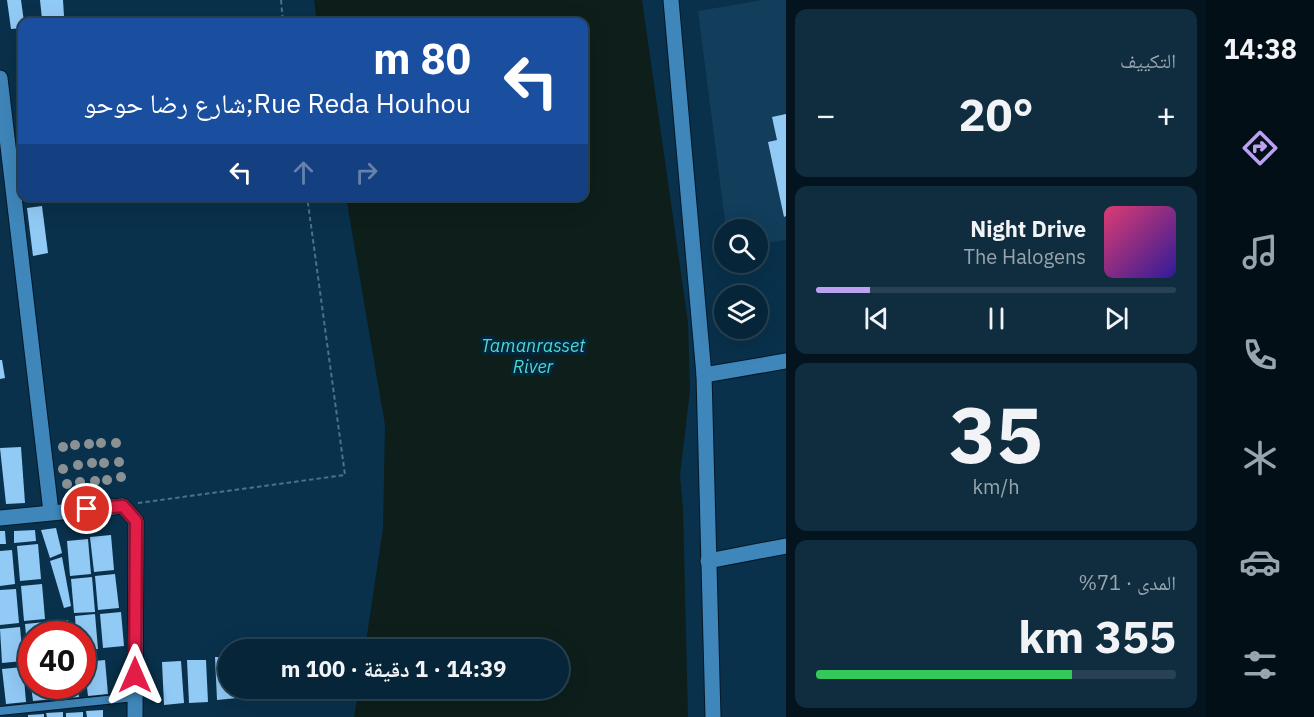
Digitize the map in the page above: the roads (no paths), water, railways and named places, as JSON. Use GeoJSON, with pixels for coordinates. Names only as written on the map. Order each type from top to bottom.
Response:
{"type":"FeatureCollection","features":[{"type":"Feature","properties":{"kind":"street"},"geometry":{"type":"LineString","coordinates":[[671,0],[704,375],[713,717]]}},
{"type":"Feature","properties":{"kind":"street"},"geometry":{"type":"LineString","coordinates":[[0,78],[51,512]]}},
{"type":"Feature","properties":{"kind":"street"},"geometry":{"type":"LineString","coordinates":[[704,375],[786,361]]}},
{"type":"Feature","properties":{"kind":"street"},"geometry":{"type":"LineString","coordinates":[[0,518],[123,506],[136,521],[135,717]]}},
{"type":"Feature","properties":{"kind":"street"},"geometry":{"type":"LineString","coordinates":[[708,561],[786,546]]}},
{"type":"Feature","properties":{"kind":"lane"},"geometry":{"type":"LineString","coordinates":[[0,711],[135,697]]}},
{"type":"Feature","properties":{"kind":"water","name":"Tamanrasset River"},"geometry":{"type":"Polygon","coordinates":[[[314,0],[642,0],[688,322],[690,390],[680,475],[683,509],[688,717],[354,717],[357,699],[569,699],[569,639],[366,639],[383,528],[385,425],[347,201],[588,201],[588,18],[316,18],[314,0]]]}}]}
